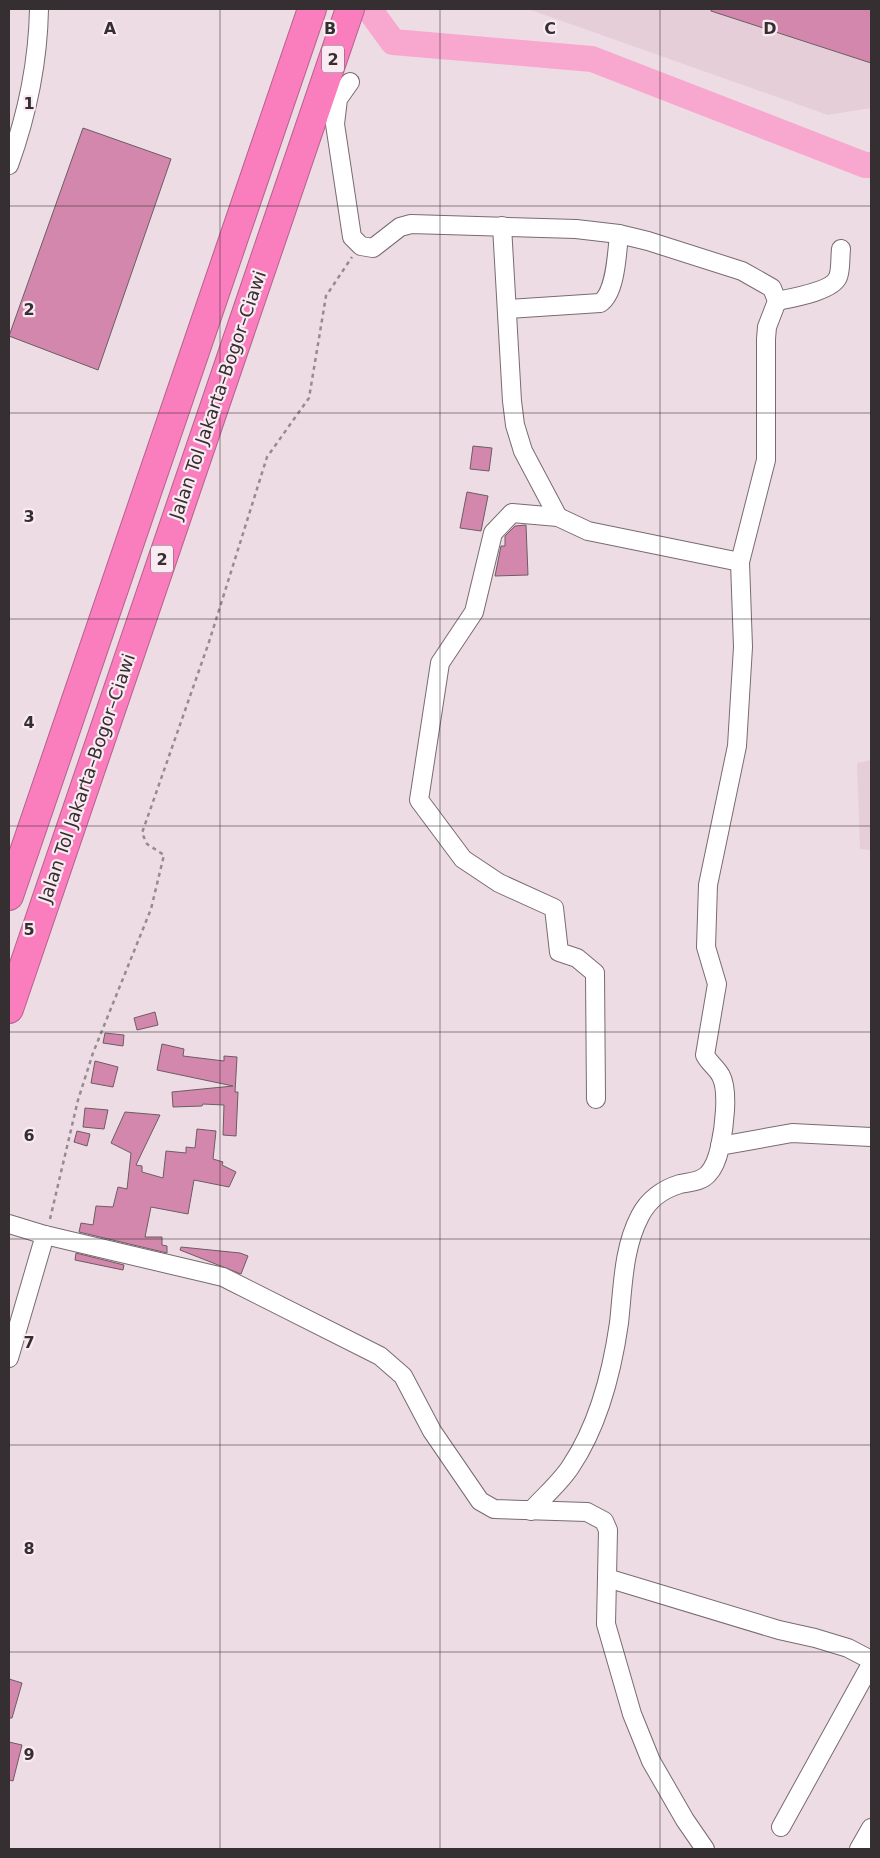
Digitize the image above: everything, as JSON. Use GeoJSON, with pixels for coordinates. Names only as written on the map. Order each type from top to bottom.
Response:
{"type":"FeatureCollection","features":[{"type":"Feature","properties":{"kind":"highway","name":"Jalan Tol Jakarta–Bogor–Ciawi"},"geometry":{"type":"LineString","coordinates":[[9,896],[312,9]]}},
{"type":"Feature","properties":{"kind":"highway","name":"Jalan Tol Jakarta–Bogor–Ciawi"},"geometry":{"type":"LineString","coordinates":[[9,1008],[350,9]]}},
{"type":"Feature","properties":{"kind":"street"},"geometry":{"type":"LineString","coordinates":[[9,165],[24,124],[39,32],[39,9]]}},
{"type":"Feature","properties":{"kind":"street"},"geometry":{"type":"LineString","coordinates":[[350,82],[338,99],[335,124],[352,237],[360,246],[373,248],[400,227],[411,224],[576,229],[619,234],[648,240],[754,276],[772,288],[777,301],[767,327],[766,339],[766,460],[740,562],[743,647],[737,746],[708,885],[706,946],[717,984],[704,1055],[720,1074],[724,1083],[724,1116],[720,1146],[714,1165],[708,1175],[700,1180],[667,1189],[650,1201],[641,1214],[632,1232],[627,1253],[613,1360],[598,1410],[570,1467],[531,1511]]}},
{"type":"Feature","properties":{"kind":"street"},"geometry":{"type":"LineString","coordinates":[[502,226],[515,425],[523,451],[558,518]]}},
{"type":"Feature","properties":{"kind":"street"},"geometry":{"type":"LineString","coordinates":[[508,309],[600,303],[604,301],[611,291],[619,234]]}},
{"type":"Feature","properties":{"kind":"street"},"geometry":{"type":"LineString","coordinates":[[777,301],[817,292],[832,285],[838,277],[841,249]]}},
{"type":"Feature","properties":{"kind":"street"},"geometry":{"type":"LineString","coordinates":[[596,1099],[595,973],[578,958],[559,952],[554,908],[499,883],[463,859],[419,800],[440,663],[474,612],[493,533],[512,514],[558,518],[588,531],[740,562]]}},
{"type":"Feature","properties":{"kind":"street"},"geometry":{"type":"LineString","coordinates":[[720,1146],[792,1133],[871,1137]]}},
{"type":"Feature","properties":{"kind":"street"},"geometry":{"type":"LineString","coordinates":[[9,1224],[46,1235],[223,1277],[380,1356],[403,1376],[432,1431],[480,1501],[494,1509],[586,1512],[604,1521],[608,1530],[606,1624],[635,1725],[651,1761],[685,1820],[705,1849]]}},
{"type":"Feature","properties":{"kind":"street"},"geometry":{"type":"LineString","coordinates":[[9,1358],[46,1235]]}},
{"type":"Feature","properties":{"kind":"street"},"geometry":{"type":"LineString","coordinates":[[606,1578],[779,1630],[848,1648],[871,1660]]}},
{"type":"Feature","properties":{"kind":"street"},"geometry":{"type":"LineString","coordinates":[[781,1827],[871,1664]]}},
{"type":"Feature","properties":{"kind":"street"},"geometry":{"type":"LineString","coordinates":[[859,1849],[871,1828]]}},
{"type":"Feature","properties":{"kind":"path"},"geometry":{"type":"LineString","coordinates":[[46,1235],[65,1163],[78,1100],[93,1053],[151,909],[164,855],[146,844],[142,833],[209,642],[267,457],[309,398],[326,296],[351,261],[355,240]]}},
{"type":"Feature","properties":{"kind":"shaded area"},"geometry":{"type":"Polygon","coordinates":[[[528,9],[871,9],[871,108],[828,115],[528,9]]]}},
{"type":"Feature","properties":{"kind":"shaded area"},"geometry":{"type":"Polygon","coordinates":[[[871,760],[871,850],[860,849],[857,763],[871,760]]]}},
{"type":"Feature","properties":{"kind":"building"},"geometry":{"type":"Polygon","coordinates":[[[711,9],[871,9],[871,63],[711,11],[711,9]]]}},
{"type":"Feature","properties":{"kind":"building"},"geometry":{"type":"Polygon","coordinates":[[[83,128],[171,159],[98,370],[9,336],[83,128]]]}},
{"type":"Feature","properties":{"kind":"building"},"geometry":{"type":"Polygon","coordinates":[[[473,446],[492,448],[489,471],[470,469],[473,446]]]}},
{"type":"Feature","properties":{"kind":"building"},"geometry":{"type":"Polygon","coordinates":[[[467,492],[488,496],[481,531],[460,528],[467,492]]]}},
{"type":"Feature","properties":{"kind":"building"},"geometry":{"type":"Polygon","coordinates":[[[526,525],[528,575],[495,576],[501,546],[505,546],[505,536],[515,526],[526,525]]]}},
{"type":"Feature","properties":{"kind":"building"},"geometry":{"type":"Polygon","coordinates":[[[155,1012],[158,1025],[137,1030],[134,1018],[155,1012]]]}},
{"type":"Feature","properties":{"kind":"building"},"geometry":{"type":"Polygon","coordinates":[[[105,1033],[124,1035],[123,1046],[103,1043],[105,1033]]]}},
{"type":"Feature","properties":{"kind":"building"},"geometry":{"type":"Polygon","coordinates":[[[162,1044],[184,1049],[183,1056],[224,1061],[224,1056],[237,1057],[235,1092],[238,1092],[236,1136],[223,1135],[224,1105],[203,1104],[202,1106],[173,1107],[172,1092],[233,1086],[157,1070],[162,1044]]]}},
{"type":"Feature","properties":{"kind":"building"},"geometry":{"type":"Polygon","coordinates":[[[95,1061],[118,1067],[113,1087],[91,1083],[95,1061]]]}},
{"type":"Feature","properties":{"kind":"building"},"geometry":{"type":"Polygon","coordinates":[[[85,1108],[108,1110],[104,1129],[83,1127],[85,1108]]]}},
{"type":"Feature","properties":{"kind":"building"},"geometry":{"type":"Polygon","coordinates":[[[125,1112],[160,1115],[136,1165],[142,1166],[142,1172],[163,1178],[166,1151],[186,1153],[186,1147],[195,1148],[197,1129],[216,1131],[213,1159],[223,1162],[222,1165],[236,1172],[229,1187],[194,1180],[188,1214],[151,1207],[145,1237],[162,1237],[162,1245],[167,1246],[167,1253],[79,1232],[81,1223],[93,1225],[96,1206],[113,1207],[118,1187],[127,1189],[131,1153],[111,1143],[125,1112]]]}},
{"type":"Feature","properties":{"kind":"building"},"geometry":{"type":"Polygon","coordinates":[[[77,1131],[90,1134],[87,1146],[74,1142],[77,1131]]]}},
{"type":"Feature","properties":{"kind":"building"},"geometry":{"type":"Polygon","coordinates":[[[181,1247],[240,1253],[248,1256],[241,1274],[180,1250],[181,1247]]]}},
{"type":"Feature","properties":{"kind":"building"},"geometry":{"type":"Polygon","coordinates":[[[76,1253],[124,1265],[123,1270],[75,1260],[76,1253]]]}},
{"type":"Feature","properties":{"kind":"building"},"geometry":{"type":"Polygon","coordinates":[[[9,1679],[22,1683],[12,1718],[9,1718],[9,1679]]]}},
{"type":"Feature","properties":{"kind":"building"},"geometry":{"type":"Polygon","coordinates":[[[9,1742],[22,1745],[13,1781],[9,1780],[9,1742]]]}},
{"type":"Feature","properties":{"kind":"waterway"},"geometry":{"type":"LineString","coordinates":[[369,9],[393,42],[592,59],[865,165],[871,165]]}}]}
